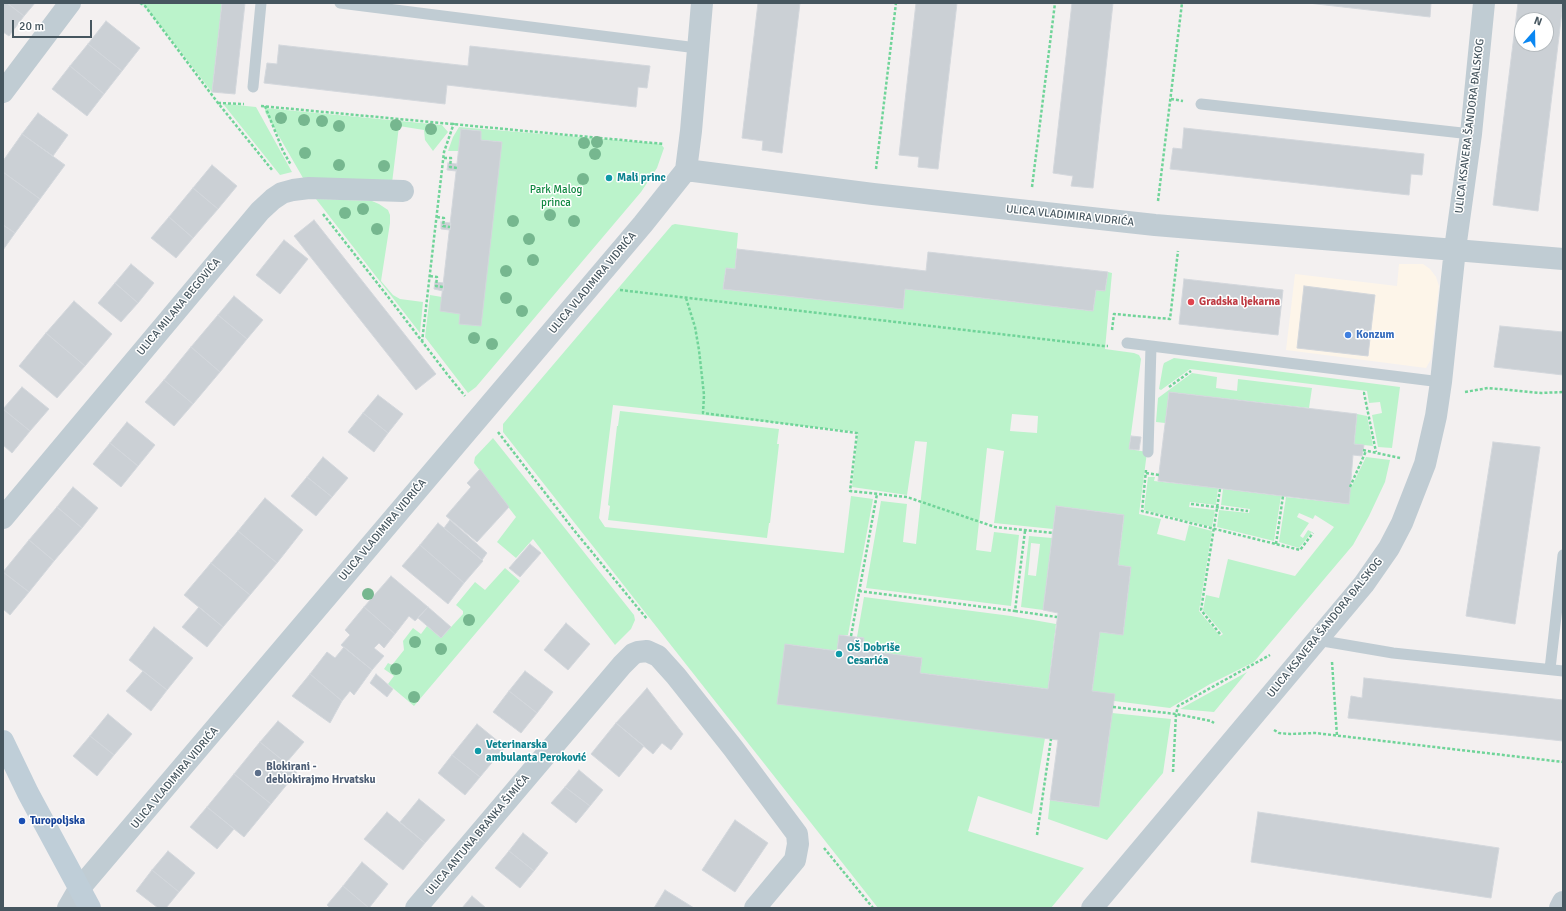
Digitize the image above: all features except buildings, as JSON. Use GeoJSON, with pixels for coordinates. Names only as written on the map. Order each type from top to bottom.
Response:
{"type":"FeatureCollection","features":[{"type":"Feature","properties":{"kind":"street"},"geometry":{"type":"LineString","coordinates":[[3,92],[70,3]]}},
{"type":"Feature","properties":{"kind":"street"},"geometry":{"type":"LineString","coordinates":[[686,170],[691,131],[702,3]]}},
{"type":"Feature","properties":{"kind":"street","name":"ULICA KSAVERA ŠANDORA ĐALSKOG"},"geometry":{"type":"LineString","coordinates":[[1096,907],[1160,826],[1318,640],[1368,578],[1389,548],[1402,523],[1424,464],[1436,416],[1471,134],[1484,3]]}},
{"type":"Feature","properties":{"kind":"street","name":"ULICA VLADIMIRA VIDRIĆA"},"geometry":{"type":"LineString","coordinates":[[68,908],[79,889],[643,224],[686,170],[873,194],[1155,225],[1456,249]]}},
{"type":"Feature","properties":{"kind":"street","name":"ULICA MILANA BEGOVIĆA"},"geometry":{"type":"LineString","coordinates":[[3,518],[260,211],[273,199],[287,192],[309,188],[403,191]]}},
{"type":"Feature","properties":{"kind":"street"},"geometry":{"type":"LineString","coordinates":[[1456,249],[1563,259]]}},
{"type":"Feature","properties":{"kind":"street","name":"ULICA ANTUNA BRANKA ŠIMIĆA"},"geometry":{"type":"LineString","coordinates":[[416,908],[622,665],[633,654],[647,651],[658,656],[676,676],[733,748],[797,834],[798,844],[795,860],[755,908]]}},
{"type":"Feature","properties":{"kind":"street"},"geometry":{"type":"LineString","coordinates":[[3,741],[28,793],[90,908]]}},
{"type":"Feature","properties":{"kind":"street"},"geometry":{"type":"LineString","coordinates":[[1560,908],[1563,902]]}},
{"type":"Feature","properties":{"kind":"lane"},"geometry":{"type":"LineString","coordinates":[[253,87],[261,3]]}},
{"type":"Feature","properties":{"kind":"lane"},"geometry":{"type":"LineString","coordinates":[[340,3],[697,48]]}},
{"type":"Feature","properties":{"kind":"lane"},"geometry":{"type":"LineString","coordinates":[[1201,104],[1471,134]]}},
{"type":"Feature","properties":{"kind":"lane"},"geometry":{"type":"LineString","coordinates":[[1127,343],[1441,382]]}},
{"type":"Feature","properties":{"kind":"lane"},"geometry":{"type":"LineString","coordinates":[[1148,452],[1152,346]]}},
{"type":"Feature","properties":{"kind":"lane"},"geometry":{"type":"LineString","coordinates":[[1550,669],[1563,554]]}},
{"type":"Feature","properties":{"kind":"lane"},"geometry":{"type":"LineString","coordinates":[[1318,640],[1393,652],[1563,671]]}},
{"type":"Feature","properties":{"kind":"path"},"geometry":{"type":"LineString","coordinates":[[140,3],[145,6],[218,103],[275,174]]}},
{"type":"Feature","properties":{"kind":"path"},"geometry":{"type":"LineString","coordinates":[[873,194],[896,3]]}},
{"type":"Feature","properties":{"kind":"path"},"geometry":{"type":"LineString","coordinates":[[1029,212],[1055,3]]}},
{"type":"Feature","properties":{"kind":"path"},"geometry":{"type":"LineString","coordinates":[[1155,225],[1182,3]]}},
{"type":"Feature","properties":{"kind":"path"},"geometry":{"type":"LineString","coordinates":[[253,87],[265,106],[283,151],[293,169]]}},
{"type":"Feature","properties":{"kind":"path"},"geometry":{"type":"LineString","coordinates":[[218,103],[249,105]]}},
{"type":"Feature","properties":{"kind":"path"},"geometry":{"type":"LineString","coordinates":[[257,105],[669,144]]}},
{"type":"Feature","properties":{"kind":"path"},"geometry":{"type":"LineString","coordinates":[[422,342],[444,158],[454,123]]}},
{"type":"Feature","properties":{"kind":"path"},"geometry":{"type":"LineString","coordinates":[[444,158],[451,158],[450,167],[457,168]]}},
{"type":"Feature","properties":{"kind":"path"},"geometry":{"type":"LineString","coordinates":[[319,210],[467,398]]}},
{"type":"Feature","properties":{"kind":"path"},"geometry":{"type":"LineString","coordinates":[[437,217],[444,218],[442,226],[450,227]]}},
{"type":"Feature","properties":{"kind":"path"},"geometry":{"type":"LineString","coordinates":[[1110,345],[1114,314],[1170,319],[1180,227]]}},
{"type":"Feature","properties":{"kind":"path"},"geometry":{"type":"LineString","coordinates":[[430,276],[437,277],[436,286],[443,287]]}},
{"type":"Feature","properties":{"kind":"path"},"geometry":{"type":"LineString","coordinates":[[619,290],[1102,346],[1127,343]]}},
{"type":"Feature","properties":{"kind":"path"},"geometry":{"type":"LineString","coordinates":[[686,298],[695,327],[699,350],[704,395],[703,413],[857,433],[850,491],[907,498],[995,527],[1053,533]]}},
{"type":"Feature","properties":{"kind":"path"},"geometry":{"type":"LineString","coordinates":[[1150,401],[1191,371],[1199,372]]}},
{"type":"Feature","properties":{"kind":"path"},"geometry":{"type":"LineString","coordinates":[[1465,392],[1488,388],[1541,393],[1563,392]]}},
{"type":"Feature","properties":{"kind":"path"},"geometry":{"type":"LineString","coordinates":[[1356,392],[1364,393],[1376,452]]}},
{"type":"Feature","properties":{"kind":"path"},"geometry":{"type":"LineString","coordinates":[[495,428],[573,529],[647,619]]}},
{"type":"Feature","properties":{"kind":"path"},"geometry":{"type":"LineString","coordinates":[[1350,487],[1365,451],[1400,458]]}},
{"type":"Feature","properties":{"kind":"path"},"geometry":{"type":"LineString","coordinates":[[1148,452],[1142,511],[1300,550],[1313,533]]}},
{"type":"Feature","properties":{"kind":"path"},"geometry":{"type":"LineString","coordinates":[[1146,473],[1159,475]]}},
{"type":"Feature","properties":{"kind":"path"},"geometry":{"type":"LineString","coordinates":[[1220,489],[1201,610],[1220,634]]}},
{"type":"Feature","properties":{"kind":"path"},"geometry":{"type":"LineString","coordinates":[[851,636],[877,494]]}},
{"type":"Feature","properties":{"kind":"path"},"geometry":{"type":"LineString","coordinates":[[1276,544],[1283,496]]}},
{"type":"Feature","properties":{"kind":"path"},"geometry":{"type":"LineString","coordinates":[[1191,504],[1248,511]]}},
{"type":"Feature","properties":{"kind":"path"},"geometry":{"type":"LineString","coordinates":[[1014,611],[1025,530]]}},
{"type":"Feature","properties":{"kind":"path"},"geometry":{"type":"LineString","coordinates":[[859,591],[1057,618]]}},
{"type":"Feature","properties":{"kind":"path"},"geometry":{"type":"LineString","coordinates":[[1173,773],[1176,714],[1178,706],[1270,655]]}},
{"type":"Feature","properties":{"kind":"path"},"geometry":{"type":"LineString","coordinates":[[1331,657],[1337,736]]}},
{"type":"Feature","properties":{"kind":"path"},"geometry":{"type":"LineString","coordinates":[[1113,707],[1176,714],[1211,721],[1214,723]]}},
{"type":"Feature","properties":{"kind":"path"},"geometry":{"type":"LineString","coordinates":[[1273,730],[1279,733],[1314,733],[1563,762]]}},
{"type":"Feature","properties":{"kind":"path"},"geometry":{"type":"LineString","coordinates":[[1037,835],[1051,739]]}},
{"type":"Feature","properties":{"kind":"path"},"geometry":{"type":"LineString","coordinates":[[823,847],[873,908]]}},
{"type":"Feature","properties":{"kind":"shaded area"},"geometry":{"type":"Polygon","coordinates":[[[1399,264],[1423,264],[1430,269],[1436,277],[1439,286],[1431,359],[1426,368],[1286,350],[1295,274],[1397,286],[1399,264]]]}},
{"type":"Feature","properties":{"kind":"green space"},"geometry":{"type":"Polygon","coordinates":[[[140,3],[222,3],[212,92],[145,6],[140,3]]]}},
{"type":"Feature","properties":{"kind":"green space"},"geometry":{"type":"Polygon","coordinates":[[[224,105],[256,107],[292,172],[280,175],[224,105]]]}},
{"type":"Feature","properties":{"kind":"green space"},"geometry":{"type":"Polygon","coordinates":[[[265,108],[442,125],[448,132],[433,151],[425,140],[424,130],[399,126],[392,183],[303,178],[265,112],[265,108]]]}},
{"type":"Feature","properties":{"kind":"green space","name":"Park Malog princa"},"geometry":{"type":"Polygon","coordinates":[[[459,127],[661,144],[664,148],[657,168],[641,192],[476,387],[468,393],[425,337],[430,295],[442,297],[502,142],[481,140],[481,131],[462,129],[459,151],[448,151],[453,137],[459,127]]]}},
{"type":"Feature","properties":{"kind":"green space"},"geometry":{"type":"Polygon","coordinates":[[[316,199],[372,201],[388,210],[390,215],[390,223],[381,281],[393,295],[400,299],[423,302],[420,333],[316,199]]]}},
{"type":"Feature","properties":{"kind":"green space"},"geometry":{"type":"Polygon","coordinates":[[[675,224],[738,233],[735,269],[726,268],[723,289],[903,309],[905,289],[1093,311],[1096,290],[1105,291],[1108,272],[1112,273],[1105,349],[1134,353],[1139,355],[1141,359],[1129,449],[1147,452],[1139,514],[1161,519],[1157,534],[1185,541],[1189,525],[1212,531],[1199,611],[1220,636],[1223,634],[1203,610],[1206,595],[1219,598],[1228,559],[1295,576],[1334,527],[1315,515],[1313,519],[1299,513],[1297,517],[1309,523],[1300,536],[1303,538],[1308,530],[1312,532],[1299,548],[1279,542],[1286,497],[1349,504],[1350,490],[1366,457],[1390,460],[1385,482],[1353,545],[1254,662],[1210,684],[1170,708],[1114,701],[1092,691],[1100,632],[1123,634],[1131,567],[1118,565],[1124,515],[1056,506],[1053,529],[994,523],[1004,451],[987,448],[976,550],[991,552],[994,532],[1019,535],[1011,606],[866,588],[881,501],[907,504],[903,542],[916,544],[927,442],[915,441],[907,495],[852,487],[858,432],[613,405],[599,518],[605,527],[844,553],[851,496],[873,499],[848,635],[839,635],[837,651],[785,644],[1045,738],[1032,814],[978,796],[968,831],[1084,868],[1051,908],[878,908],[503,432],[503,424],[672,225],[675,224]],[[1012,414],[1010,431],[1037,433],[1038,416],[1012,414]]]}},
{"type":"Feature","properties":{"kind":"green space"},"geometry":{"type":"Polygon","coordinates":[[[1174,358],[1400,387],[1392,448],[1378,447],[1372,415],[1382,413],[1380,402],[1369,403],[1367,391],[1190,369],[1161,390],[1159,389],[1164,363],[1174,358]]]}},
{"type":"Feature","properties":{"kind":"green space"},"geometry":{"type":"Polygon","coordinates":[[[1192,373],[1217,377],[1216,388],[1237,391],[1238,379],[1312,388],[1309,408],[1169,392],[1165,423],[1156,422],[1158,398],[1192,373]]]}},
{"type":"Feature","properties":{"kind":"green space"},"geometry":{"type":"Polygon","coordinates":[[[620,411],[779,429],[777,444],[779,444],[767,538],[608,520],[610,506],[608,505],[620,411]]]}},
{"type":"Feature","properties":{"kind":"green space"},"geometry":{"type":"Polygon","coordinates":[[[1357,414],[1367,416],[1373,446],[1354,444],[1357,414]]]}},
{"type":"Feature","properties":{"kind":"green space"},"geometry":{"type":"Polygon","coordinates":[[[493,438],[634,615],[635,620],[631,629],[615,645],[533,539],[516,558],[497,542],[516,517],[474,463],[475,457],[493,438]]]}},
{"type":"Feature","properties":{"kind":"green space"},"geometry":{"type":"Polygon","coordinates":[[[1148,477],[1155,477],[1154,481],[1218,488],[1216,505],[1190,502],[1189,507],[1215,510],[1212,527],[1144,510],[1148,477]]]}},
{"type":"Feature","properties":{"kind":"green space"},"geometry":{"type":"Polygon","coordinates":[[[1223,489],[1281,496],[1274,541],[1217,527],[1219,510],[1249,513],[1250,509],[1221,505],[1223,489]]]}},
{"type":"Feature","properties":{"kind":"green space"},"geometry":{"type":"Polygon","coordinates":[[[1029,536],[1052,538],[1043,610],[1021,607],[1029,536]],[[1031,543],[1028,575],[1036,576],[1040,544],[1031,543]]]}},
{"type":"Feature","properties":{"kind":"green space"},"geometry":{"type":"Polygon","coordinates":[[[505,568],[520,581],[414,706],[388,684],[394,676],[384,669],[388,663],[392,665],[404,650],[403,641],[413,628],[421,634],[427,626],[441,638],[463,614],[463,611],[456,605],[475,582],[485,590],[505,568]]]}},
{"type":"Feature","properties":{"kind":"green space"},"geometry":{"type":"Polygon","coordinates":[[[864,597],[1011,616],[1056,624],[1048,689],[920,673],[922,658],[862,650],[864,638],[857,637],[864,597]]]}},
{"type":"Feature","properties":{"kind":"green space"},"geometry":{"type":"Polygon","coordinates":[[[1247,672],[1214,712],[1180,709],[1247,672]]]}},
{"type":"Feature","properties":{"kind":"green space"},"geometry":{"type":"Polygon","coordinates":[[[1112,713],[1171,719],[1163,773],[1107,840],[1048,819],[1050,800],[1099,807],[1112,713]]]}},
{"type":"Feature","properties":{"kind":"place","name":"Mali princ"},"geometry":{"type":"Point","coordinates":[609,178]}},
{"type":"Feature","properties":{"kind":"place","name":"Gradska ljekarna"},"geometry":{"type":"Point","coordinates":[1191,302]}},
{"type":"Feature","properties":{"kind":"place","name":"Konzum"},"geometry":{"type":"Point","coordinates":[1348,335]}},
{"type":"Feature","properties":{"kind":"place","name":"OŠ Dobriše Cesarića"},"geometry":{"type":"Point","coordinates":[839,654]}},
{"type":"Feature","properties":{"kind":"place","name":"Veterinarska ambulanta Peroković"},"geometry":{"type":"Point","coordinates":[478,751]}},
{"type":"Feature","properties":{"kind":"place","name":"Blokirani - deblokirajmo Hrvatsku"},"geometry":{"type":"Point","coordinates":[258,773]}},
{"type":"Feature","properties":{"kind":"place","name":"Turopoljska"},"geometry":{"type":"Point","coordinates":[22,821]}}]}
